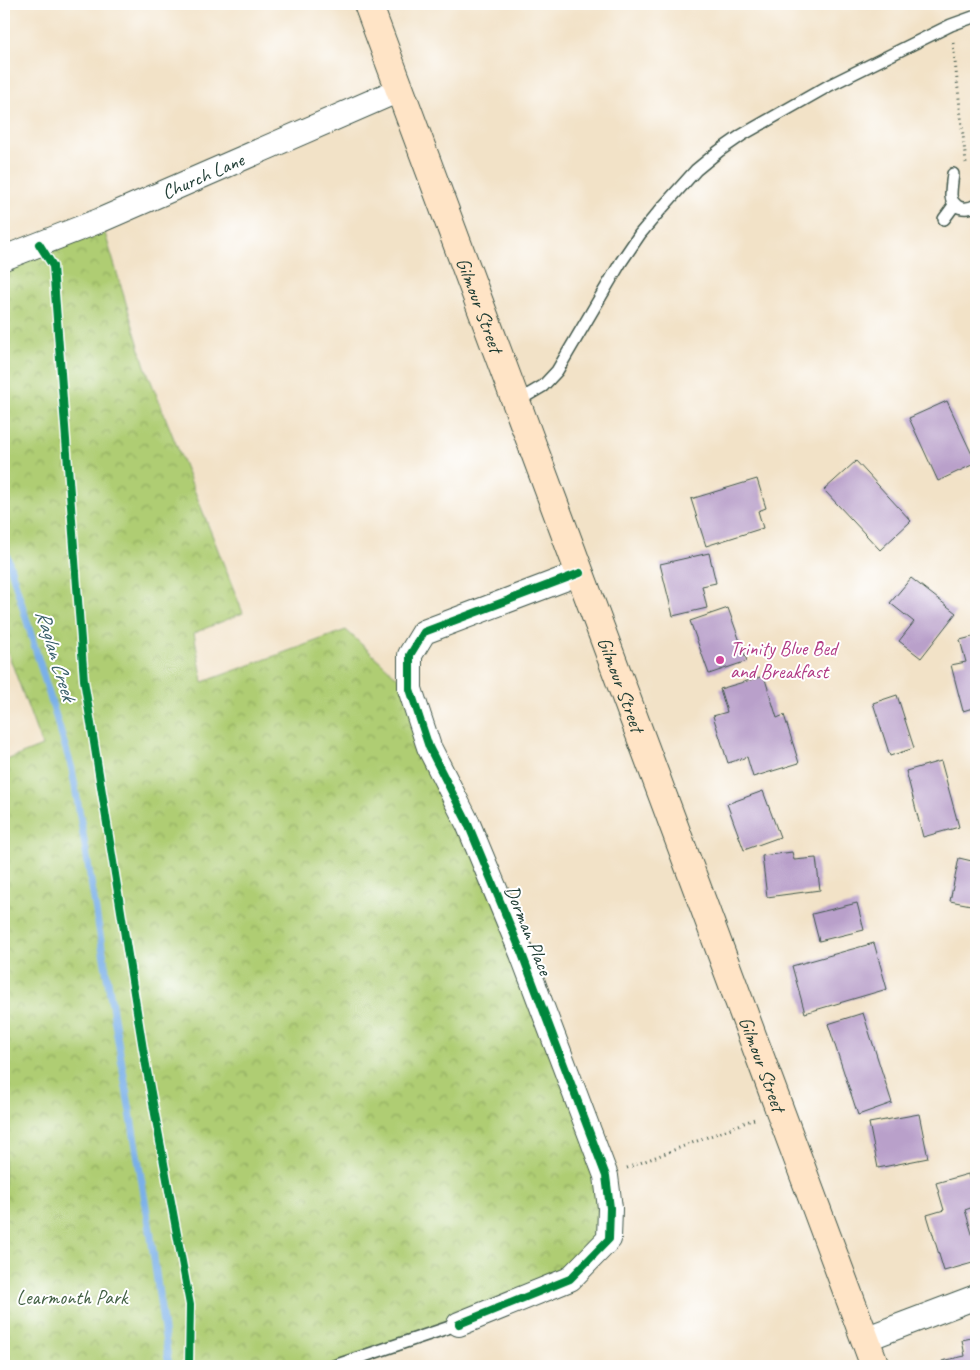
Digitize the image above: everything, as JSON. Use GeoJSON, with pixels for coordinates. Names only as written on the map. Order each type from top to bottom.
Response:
{"type":"FeatureCollection","features":[{"type":"Feature","properties":{"kind":"main road","name":"Gilmour Street"},"geometry":{"type":"LineString","coordinates":[[368,4],[875,1366]]}},
{"type":"Feature","properties":{"kind":"street","name":"Church Lane"},"geometry":{"type":"LineString","coordinates":[[4,258],[101,220],[399,90]]}},
{"type":"Feature","properties":{"kind":"street","name":"Dorman Place"},"geometry":{"type":"LineString","coordinates":[[459,1324],[570,1279],[609,1239],[610,1208],[606,1176],[522,954],[468,824],[429,747],[410,689],[410,655],[424,632],[580,573]]}},
{"type":"Feature","properties":{"kind":"street"},"geometry":{"type":"LineString","coordinates":[[865,1339],[976,1297]]}},
{"type":"Feature","properties":{"kind":"lane"},"geometry":{"type":"LineString","coordinates":[[516,402],[543,386],[556,371],[621,262],[640,234],[696,170],[742,135],[830,85],[951,25],[976,16]]}},
{"type":"Feature","properties":{"kind":"lane"},"geometry":{"type":"LineString","coordinates":[[953,174],[951,194],[954,204],[963,209],[976,206]]}},
{"type":"Feature","properties":{"kind":"lane"},"geometry":{"type":"LineString","coordinates":[[944,219],[954,204]]}},
{"type":"Feature","properties":{"kind":"lane","name":"Dorman Place"},"geometry":{"type":"LineString","coordinates":[[334,1366],[459,1324]]}},
{"type":"Feature","properties":{"kind":"path"},"geometry":{"type":"LineString","coordinates":[[953,42],[966,169]]}},
{"type":"Feature","properties":{"kind":"path"},"geometry":{"type":"LineString","coordinates":[[606,1176],[779,1110]]}},
{"type":"Feature","properties":{"kind":"green space","name":"Learmonth Park"},"geometry":{"type":"Polygon","coordinates":[[[101,220],[145,366],[243,613],[194,633],[203,682],[346,630],[410,689],[606,1176],[609,1239],[570,1279],[357,1366],[4,1366],[4,761],[42,746],[4,642],[4,258],[101,220]]]}},
{"type":"Feature","properties":{"kind":"building"},"geometry":{"type":"Polygon","coordinates":[[[947,401],[976,463],[938,481],[909,418],[947,401]]]}},
{"type":"Feature","properties":{"kind":"building"},"geometry":{"type":"Polygon","coordinates":[[[856,461],[911,521],[880,550],[824,490],[856,461]]]}},
{"type":"Feature","properties":{"kind":"building"},"geometry":{"type":"Polygon","coordinates":[[[757,479],[766,508],[758,511],[763,528],[706,546],[691,499],[757,479]]]}},
{"type":"Feature","properties":{"kind":"building"},"geometry":{"type":"Polygon","coordinates":[[[709,553],[716,583],[702,586],[707,608],[673,616],[660,564],[709,553]]]}},
{"type":"Feature","properties":{"kind":"building"},"geometry":{"type":"Polygon","coordinates":[[[911,578],[956,613],[921,658],[899,641],[914,622],[890,603],[911,578]]]}},
{"type":"Feature","properties":{"kind":"building"},"geometry":{"type":"Polygon","coordinates":[[[728,608],[747,661],[709,674],[690,621],[728,608]]]}},
{"type":"Feature","properties":{"kind":"building"},"geometry":{"type":"Polygon","coordinates":[[[976,636],[976,707],[963,711],[951,665],[966,662],[960,640],[976,636]]]}},
{"type":"Feature","properties":{"kind":"building"},"geometry":{"type":"Polygon","coordinates":[[[764,676],[777,718],[784,715],[799,763],[753,777],[747,757],[728,763],[713,716],[727,712],[720,689],[764,676]]]}},
{"type":"Feature","properties":{"kind":"building"},"geometry":{"type":"Polygon","coordinates":[[[897,695],[914,748],[890,756],[873,703],[897,695]]]}},
{"type":"Feature","properties":{"kind":"building"},"geometry":{"type":"Polygon","coordinates":[[[941,761],[959,827],[923,837],[906,771],[941,761]]]}},
{"type":"Feature","properties":{"kind":"building"},"geometry":{"type":"Polygon","coordinates":[[[763,791],[780,837],[744,850],[727,804],[763,791]]]}},
{"type":"Feature","properties":{"kind":"building"},"geometry":{"type":"Polygon","coordinates":[[[792,852],[794,860],[816,858],[820,890],[767,897],[762,856],[792,852]]]}},
{"type":"Feature","properties":{"kind":"building"},"geometry":{"type":"Polygon","coordinates":[[[959,858],[976,862],[976,906],[950,901],[959,858]]]}},
{"type":"Feature","properties":{"kind":"building"},"geometry":{"type":"Polygon","coordinates":[[[857,903],[864,930],[819,941],[812,914],[857,903]]]}},
{"type":"Feature","properties":{"kind":"building"},"geometry":{"type":"Polygon","coordinates":[[[874,943],[887,989],[805,1013],[792,966],[874,943]]]}},
{"type":"Feature","properties":{"kind":"building"},"geometry":{"type":"Polygon","coordinates":[[[863,1013],[892,1103],[858,1115],[828,1024],[863,1013]]]}},
{"type":"Feature","properties":{"kind":"building"},"geometry":{"type":"Polygon","coordinates":[[[919,1114],[928,1158],[878,1168],[869,1123],[919,1114]]]}},
{"type":"Feature","properties":{"kind":"building"},"geometry":{"type":"Polygon","coordinates":[[[968,1174],[976,1206],[965,1210],[976,1247],[976,1262],[944,1271],[927,1215],[944,1210],[936,1183],[968,1174]]]}},
{"type":"Feature","properties":{"kind":"building"},"geometry":{"type":"Polygon","coordinates":[[[976,1337],[976,1366],[943,1366],[942,1361],[965,1356],[962,1340],[976,1337]]]}},
{"type":"Feature","properties":{"kind":"waterway","name":"Raglan Creek"},"geometry":{"type":"LineString","coordinates":[[4,546],[72,769],[150,1230],[169,1366]]}},
{"type":"Feature","properties":{"kind":"cycle path"},"geometry":{"type":"LineString","coordinates":[[39,244],[53,266],[84,680],[143,1049],[190,1305],[189,1366]]}},
{"type":"Feature","properties":{"kind":"cycle path"},"geometry":{"type":"LineString","coordinates":[[459,1324],[570,1279],[609,1239],[610,1208],[606,1176],[522,954],[468,824],[429,747],[410,689],[410,655],[424,632],[580,573]]}},
{"type":"Feature","properties":{"kind":"place","name":"Trinity Blue Bed and Breakfast"},"geometry":{"type":"Point","coordinates":[720,660]}}]}
